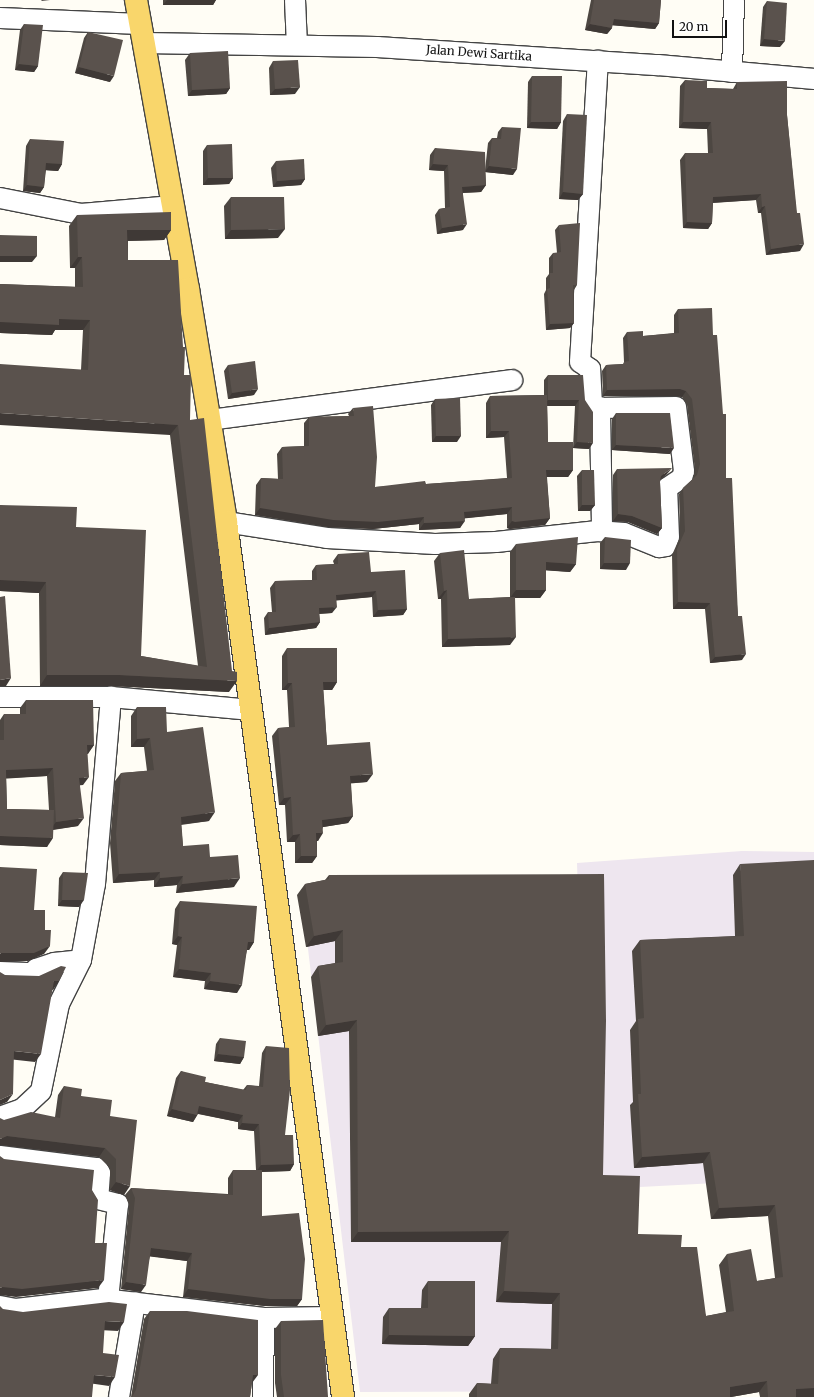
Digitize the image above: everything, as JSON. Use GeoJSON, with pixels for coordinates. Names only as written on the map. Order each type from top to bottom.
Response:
{"type":"FeatureCollection","features":[{"type":"Feature","properties":{"kind":"main road"},"geometry":{"type":"LineString","coordinates":[[136,0],[173,206],[226,522],[251,710],[273,859],[343,1397]]}},
{"type":"Feature","properties":{"kind":"street"},"geometry":{"type":"LineString","coordinates":[[295,0],[297,45]]}},
{"type":"Feature","properties":{"kind":"street"},"geometry":{"type":"LineString","coordinates":[[732,72],[734,0]]}},
{"type":"Feature","properties":{"kind":"street","name":"Jalan Dewi Sartika"},"geometry":{"type":"LineString","coordinates":[[0,18],[142,34],[297,45],[376,47],[598,61],[814,79]]}},
{"type":"Feature","properties":{"kind":"street"},"geometry":{"type":"LineString","coordinates":[[226,522],[327,538],[435,544],[496,542],[597,531],[624,533],[659,547],[666,546],[669,537],[667,488],[682,478],[684,471],[676,407],[600,407],[592,405],[590,369],[580,362],[598,61]]}},
{"type":"Feature","properties":{"kind":"street"},"geometry":{"type":"LineString","coordinates":[[0,198],[81,214],[173,206]]}},
{"type":"Feature","properties":{"kind":"street"},"geometry":{"type":"LineString","coordinates":[[209,420],[512,380]]}},
{"type":"Feature","properties":{"kind":"street"},"geometry":{"type":"LineString","coordinates":[[597,531],[602,526],[600,407]]}},
{"type":"Feature","properties":{"kind":"street"},"geometry":{"type":"LineString","coordinates":[[0,1118],[22,1109],[41,1091],[59,1004],[81,960],[95,884],[111,697]]}},
{"type":"Feature","properties":{"kind":"street"},"geometry":{"type":"LineString","coordinates":[[0,698],[111,697],[251,710]]}},
{"type":"Feature","properties":{"kind":"street"},"geometry":{"type":"LineString","coordinates":[[0,972],[33,973],[36,969],[54,963],[81,960]]}},
{"type":"Feature","properties":{"kind":"street"},"geometry":{"type":"LineString","coordinates":[[0,1156],[97,1168],[100,1173],[98,1199],[118,1204],[108,1299]]}},
{"type":"Feature","properties":{"kind":"street"},"geometry":{"type":"LineString","coordinates":[[0,1306],[16,1309],[108,1299],[264,1318],[333,1317]]}},
{"type":"Feature","properties":{"kind":"street"},"geometry":{"type":"LineString","coordinates":[[119,1397],[135,1302]]}},
{"type":"Feature","properties":{"kind":"street"},"geometry":{"type":"LineString","coordinates":[[263,1397],[264,1318]]}},
{"type":"Feature","properties":{"kind":"shaded area"},"geometry":{"type":"Polygon","coordinates":[[[742,851],[814,852],[814,1178],[640,1187],[622,1391],[360,1392],[301,889],[578,896],[577,863],[742,851]]]}},
{"type":"Feature","properties":{"kind":"building"},"geometry":{"type":"Polygon","coordinates":[[[594,0],[661,0],[659,23],[614,19],[612,28],[590,24],[594,0]]]}},
{"type":"Feature","properties":{"kind":"building"},"geometry":{"type":"Polygon","coordinates":[[[767,1],[787,3],[785,41],[764,39],[767,1]]]}},
{"type":"Feature","properties":{"kind":"building"},"geometry":{"type":"Polygon","coordinates":[[[24,24],[43,25],[38,66],[19,64],[24,24]]]}},
{"type":"Feature","properties":{"kind":"building"},"geometry":{"type":"Polygon","coordinates":[[[88,32],[123,40],[114,76],[79,67],[88,32]]]}},
{"type":"Feature","properties":{"kind":"building"},"geometry":{"type":"Polygon","coordinates":[[[228,51],[230,88],[192,90],[190,53],[228,51]]]}},
{"type":"Feature","properties":{"kind":"building"},"geometry":{"type":"Polygon","coordinates":[[[298,60],[300,87],[275,89],[273,61],[298,60]]]}},
{"type":"Feature","properties":{"kind":"building"},"geometry":{"type":"Polygon","coordinates":[[[532,76],[562,76],[561,122],[531,122],[532,76]]]}},
{"type":"Feature","properties":{"kind":"building"},"geometry":{"type":"Polygon","coordinates":[[[685,80],[707,81],[707,88],[737,89],[737,82],[787,81],[787,115],[797,213],[800,213],[804,244],[771,249],[765,206],[762,207],[761,194],[713,197],[712,223],[687,222],[685,153],[713,153],[711,122],[683,122],[685,80]]]}},
{"type":"Feature","properties":{"kind":"building"},"geometry":{"type":"Polygon","coordinates":[[[567,114],[587,115],[583,194],[563,192],[567,114]]]}},
{"type":"Feature","properties":{"kind":"building"},"geometry":{"type":"Polygon","coordinates":[[[502,127],[521,128],[517,169],[489,166],[492,138],[501,139],[502,127]]]}},
{"type":"Feature","properties":{"kind":"building"},"geometry":{"type":"Polygon","coordinates":[[[30,139],[64,141],[62,164],[46,163],[44,187],[27,185],[30,139]]]}},
{"type":"Feature","properties":{"kind":"building"},"geometry":{"type":"Polygon","coordinates":[[[232,144],[233,178],[208,178],[207,145],[232,144]]]}},
{"type":"Feature","properties":{"kind":"building"},"geometry":{"type":"Polygon","coordinates":[[[435,148],[485,152],[486,185],[462,187],[467,224],[442,228],[439,209],[450,207],[448,165],[433,164],[435,148]]]}},
{"type":"Feature","properties":{"kind":"building"},"geometry":{"type":"Polygon","coordinates":[[[304,159],[305,179],[277,181],[276,161],[304,159]]]}},
{"type":"Feature","properties":{"kind":"building"},"geometry":{"type":"Polygon","coordinates":[[[231,197],[284,197],[285,229],[231,230],[231,197]]]}},
{"type":"Feature","properties":{"kind":"building"},"geometry":{"type":"Polygon","coordinates":[[[171,212],[171,230],[127,230],[128,260],[178,260],[183,347],[185,347],[184,375],[191,375],[190,420],[204,418],[232,671],[237,672],[237,681],[119,675],[47,675],[46,582],[0,580],[0,505],[77,507],[76,527],[146,530],[141,656],[207,667],[178,425],[0,413],[0,364],[88,370],[90,320],[59,319],[59,325],[0,322],[0,284],[83,287],[82,257],[78,257],[77,215],[171,212]]]}},
{"type":"Feature","properties":{"kind":"building"},"geometry":{"type":"Polygon","coordinates":[[[580,223],[577,285],[573,285],[574,323],[550,324],[547,289],[550,288],[550,273],[553,273],[553,253],[561,252],[559,225],[580,223]]]}},
{"type":"Feature","properties":{"kind":"building"},"geometry":{"type":"Polygon","coordinates":[[[0,235],[37,236],[37,256],[0,256],[0,235]]]}},
{"type":"Feature","properties":{"kind":"building"},"geometry":{"type":"Polygon","coordinates":[[[712,308],[713,335],[717,335],[723,414],[726,414],[726,478],[732,478],[738,616],[742,616],[746,654],[715,657],[710,603],[678,602],[677,549],[685,531],[683,488],[697,475],[700,464],[692,399],[686,391],[680,389],[607,390],[606,365],[624,364],[624,362],[629,361],[627,332],[643,331],[643,336],[679,333],[678,309],[712,308]]]}},
{"type":"Feature","properties":{"kind":"building"},"geometry":{"type":"Polygon","coordinates":[[[255,361],[258,389],[232,393],[228,365],[255,361]]]}},
{"type":"Feature","properties":{"kind":"building"},"geometry":{"type":"Polygon","coordinates":[[[548,375],[583,375],[585,400],[593,412],[593,443],[577,442],[579,400],[548,400],[548,375]]]}},
{"type":"Feature","properties":{"kind":"building"},"geometry":{"type":"Polygon","coordinates":[[[547,395],[548,442],[573,442],[573,470],[546,470],[550,518],[515,522],[512,521],[512,507],[464,512],[465,521],[424,523],[424,517],[378,522],[333,520],[260,508],[261,478],[283,479],[282,447],[309,446],[309,417],[354,416],[353,408],[373,406],[377,457],[375,487],[425,481],[426,484],[512,478],[509,431],[491,431],[490,396],[547,395]]]}},
{"type":"Feature","properties":{"kind":"building"},"geometry":{"type":"Polygon","coordinates":[[[460,398],[461,436],[436,436],[435,399],[460,398]]]}},
{"type":"Feature","properties":{"kind":"building"},"geometry":{"type":"Polygon","coordinates":[[[616,413],[670,413],[674,448],[616,445],[616,413]]]}},
{"type":"Feature","properties":{"kind":"building"},"geometry":{"type":"Polygon","coordinates":[[[672,468],[661,476],[660,482],[662,528],[632,516],[618,514],[617,469],[672,468]]]}},
{"type":"Feature","properties":{"kind":"building"},"geometry":{"type":"Polygon","coordinates":[[[582,470],[594,470],[595,505],[582,505],[582,470]]]}},
{"type":"Feature","properties":{"kind":"building"},"geometry":{"type":"Polygon","coordinates":[[[578,537],[576,564],[546,562],[546,590],[516,590],[516,544],[578,537]]]}},
{"type":"Feature","properties":{"kind":"building"},"geometry":{"type":"Polygon","coordinates":[[[605,537],[631,540],[630,563],[604,563],[605,537]]]}},
{"type":"Feature","properties":{"kind":"building"},"geometry":{"type":"Polygon","coordinates":[[[464,550],[469,599],[515,597],[516,637],[448,639],[447,590],[444,591],[440,553],[464,550]]]}},
{"type":"Feature","properties":{"kind":"building"},"geometry":{"type":"Polygon","coordinates":[[[369,552],[371,572],[405,570],[407,609],[378,610],[376,591],[336,595],[337,607],[319,608],[320,622],[269,628],[268,612],[276,612],[275,581],[317,580],[316,565],[338,564],[338,554],[369,552]]]}},
{"type":"Feature","properties":{"kind":"building"},"geometry":{"type":"Polygon","coordinates":[[[5,596],[11,678],[0,680],[0,597],[5,596]]]}},
{"type":"Feature","properties":{"kind":"building"},"geometry":{"type":"Polygon","coordinates":[[[287,648],[337,648],[337,682],[323,682],[327,745],[370,742],[373,774],[350,776],[353,816],[322,820],[323,833],[316,833],[317,856],[301,856],[300,834],[293,835],[291,797],[284,798],[278,728],[295,727],[292,683],[288,683],[287,648]]]}},
{"type":"Feature","properties":{"kind":"building"},"geometry":{"type":"Polygon","coordinates":[[[26,700],[93,700],[94,745],[87,745],[89,777],[79,778],[84,818],[56,822],[53,768],[6,770],[7,809],[54,810],[53,838],[0,836],[0,740],[4,740],[4,714],[26,714],[26,700]]]}},
{"type":"Feature","properties":{"kind":"building"},"geometry":{"type":"Polygon","coordinates":[[[137,707],[166,707],[167,732],[203,727],[215,812],[181,817],[183,846],[209,844],[210,857],[238,855],[240,878],[182,884],[183,876],[160,878],[160,872],[119,874],[116,834],[121,773],[154,770],[150,738],[137,739],[137,707]]]}},
{"type":"Feature","properties":{"kind":"building"},"geometry":{"type":"Polygon","coordinates":[[[814,860],[814,1388],[796,1389],[796,1397],[768,1397],[767,1381],[730,1387],[730,1397],[477,1397],[477,1383],[498,1384],[500,1348],[558,1349],[560,1293],[504,1291],[509,1231],[358,1232],[357,1020],[326,1025],[318,966],[343,962],[343,930],[314,936],[305,884],[329,879],[329,875],[604,874],[606,1021],[603,1175],[640,1176],[638,1234],[682,1235],[681,1247],[697,1247],[706,1316],[734,1311],[727,1254],[751,1249],[757,1281],[783,1277],[775,1205],[719,1208],[710,1152],[642,1157],[638,1094],[641,1094],[638,1019],[644,1018],[640,940],[744,936],[740,864],[814,860]]]}},
{"type":"Feature","properties":{"kind":"building"},"geometry":{"type":"Polygon","coordinates":[[[0,867],[37,869],[34,910],[45,910],[45,930],[51,930],[50,946],[34,953],[0,954],[0,867]]]}},
{"type":"Feature","properties":{"kind":"building"},"geometry":{"type":"Polygon","coordinates":[[[63,872],[88,873],[84,900],[62,900],[63,872]]]}},
{"type":"Feature","properties":{"kind":"building"},"geometry":{"type":"Polygon","coordinates":[[[180,901],[257,906],[254,942],[248,942],[242,985],[210,981],[211,973],[179,969],[182,937],[178,936],[180,901]]]}},
{"type":"Feature","properties":{"kind":"building"},"geometry":{"type":"Polygon","coordinates":[[[61,966],[66,967],[59,981],[54,981],[41,1054],[14,1051],[13,1094],[0,1100],[0,972],[5,975],[39,976],[61,966]]]}},
{"type":"Feature","properties":{"kind":"building"},"geometry":{"type":"Polygon","coordinates":[[[220,1038],[246,1041],[244,1057],[218,1054],[220,1038]]]}},
{"type":"Feature","properties":{"kind":"building"},"geometry":{"type":"Polygon","coordinates":[[[266,1046],[289,1048],[290,1090],[285,1135],[293,1135],[294,1164],[261,1165],[259,1124],[242,1123],[243,1115],[199,1106],[197,1115],[172,1109],[181,1071],[206,1077],[205,1082],[246,1090],[247,1085],[263,1087],[266,1046]]]}},
{"type":"Feature","properties":{"kind":"building"},"geometry":{"type":"Polygon","coordinates":[[[64,1086],[82,1089],[81,1096],[112,1100],[110,1116],[137,1120],[130,1186],[116,1182],[116,1159],[105,1148],[7,1136],[0,1139],[0,1118],[4,1120],[31,1112],[60,1118],[64,1086]]]}},
{"type":"Feature","properties":{"kind":"building"},"geometry":{"type":"Polygon","coordinates":[[[0,1156],[4,1159],[94,1170],[92,1190],[98,1200],[95,1243],[107,1243],[104,1280],[22,1289],[0,1288],[0,1156]]]}},
{"type":"Feature","properties":{"kind":"building"},"geometry":{"type":"Polygon","coordinates":[[[233,1170],[262,1170],[262,1216],[299,1213],[305,1259],[302,1299],[270,1299],[188,1289],[192,1253],[151,1248],[146,1285],[126,1282],[135,1198],[131,1188],[233,1195],[233,1170]]]}},
{"type":"Feature","properties":{"kind":"building"},"geometry":{"type":"Polygon","coordinates":[[[428,1281],[475,1281],[475,1336],[389,1335],[389,1308],[428,1308],[428,1281]]]}},
{"type":"Feature","properties":{"kind":"building"},"geometry":{"type":"Polygon","coordinates":[[[109,1302],[127,1304],[124,1322],[105,1321],[103,1353],[119,1355],[115,1377],[94,1375],[92,1397],[0,1397],[0,1306],[3,1309],[23,1312],[109,1302]]]}},
{"type":"Feature","properties":{"kind":"building"},"geometry":{"type":"Polygon","coordinates":[[[150,1311],[187,1311],[258,1320],[258,1375],[253,1375],[250,1397],[132,1397],[136,1390],[150,1311]]]}},
{"type":"Feature","properties":{"kind":"building"},"geometry":{"type":"Polygon","coordinates":[[[323,1320],[328,1397],[284,1397],[281,1375],[281,1321],[323,1320]]]}}]}
